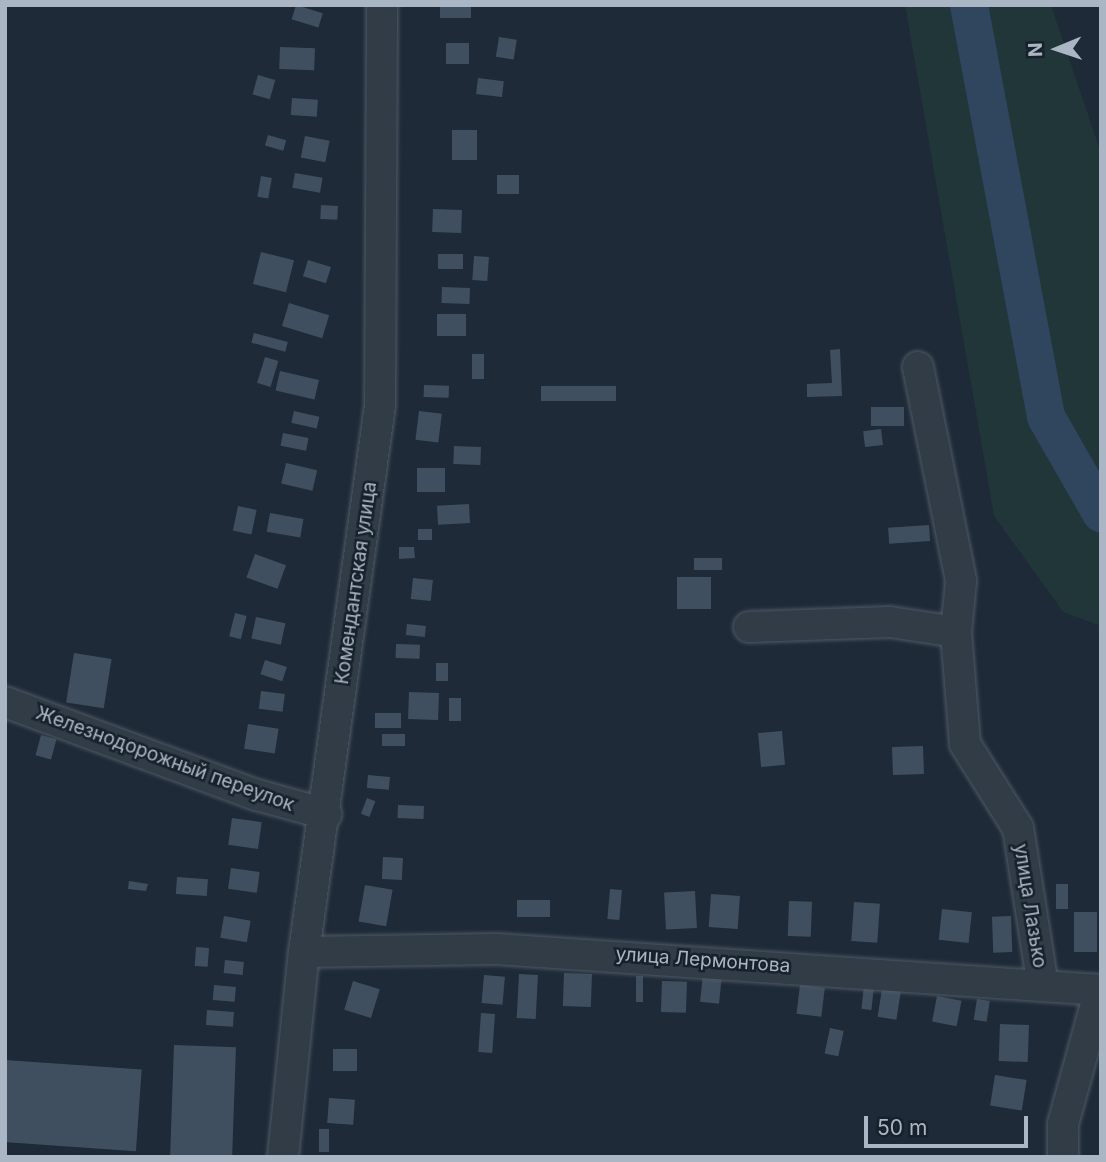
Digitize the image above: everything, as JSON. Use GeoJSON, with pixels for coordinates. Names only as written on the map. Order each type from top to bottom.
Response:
{"type":"FeatureCollection","features":[{"type":"Feature","properties":{"kind":"street","name":"Комендантская улица"},"geometry":{"type":"LineString","coordinates":[[283,1157],[304,952],[326,814],[380,406],[382,5]]}},
{"type":"Feature","properties":{"kind":"street","name":"улица Лазько"},"geometry":{"type":"LineString","coordinates":[[918,367],[961,581],[956,632],[965,744],[1018,828],[1044,985]]}},
{"type":"Feature","properties":{"kind":"street"},"geometry":{"type":"LineString","coordinates":[[749,627],[890,622],[956,632]]}},
{"type":"Feature","properties":{"kind":"street","name":"Железнодорожный переулок"},"geometry":{"type":"LineString","coordinates":[[5,702],[257,795],[326,814]]}},
{"type":"Feature","properties":{"kind":"street","name":"улица Лермонтова"},"geometry":{"type":"LineString","coordinates":[[304,952],[496,949],[1100,990]]}},
{"type":"Feature","properties":{"kind":"street"},"geometry":{"type":"LineString","coordinates":[[1063,1157],[1063,1124],[1100,990]]}},
{"type":"Feature","properties":{"kind":"green space"},"geometry":{"type":"Polygon","coordinates":[[[905,5],[1051,5],[1101,153],[1101,626],[1063,612],[994,516],[905,5]]]}},
{"type":"Feature","properties":{"kind":"building"},"geometry":{"type":"Polygon","coordinates":[[[296,5],[323,13],[318,28],[292,19],[296,5]]]}},
{"type":"Feature","properties":{"kind":"building"},"geometry":{"type":"Polygon","coordinates":[[[440,5],[471,5],[471,18],[440,18],[440,5]]]}},
{"type":"Feature","properties":{"kind":"building"},"geometry":{"type":"Polygon","coordinates":[[[499,37],[517,40],[514,60],[496,57],[499,37]]]}},
{"type":"Feature","properties":{"kind":"building"},"geometry":{"type":"Polygon","coordinates":[[[446,43],[469,43],[469,64],[446,64],[446,43]]]}},
{"type":"Feature","properties":{"kind":"building"},"geometry":{"type":"Polygon","coordinates":[[[280,47],[315,48],[314,70],[279,69],[280,47]]]}},
{"type":"Feature","properties":{"kind":"building"},"geometry":{"type":"Polygon","coordinates":[[[258,75],[275,80],[270,99],[252,94],[258,75]]]}},
{"type":"Feature","properties":{"kind":"building"},"geometry":{"type":"Polygon","coordinates":[[[478,78],[504,81],[502,97],[476,94],[478,78]]]}},
{"type":"Feature","properties":{"kind":"building"},"geometry":{"type":"Polygon","coordinates":[[[292,98],[318,100],[317,117],[291,115],[292,98]]]}},
{"type":"Feature","properties":{"kind":"building"},"geometry":{"type":"Polygon","coordinates":[[[452,130],[477,130],[477,160],[452,160],[452,130]]]}},
{"type":"Feature","properties":{"kind":"building"},"geometry":{"type":"Polygon","coordinates":[[[268,135],[286,140],[283,151],[265,146],[268,135]]]}},
{"type":"Feature","properties":{"kind":"building"},"geometry":{"type":"Polygon","coordinates":[[[305,136],[330,141],[325,162],[301,158],[305,136]]]}},
{"type":"Feature","properties":{"kind":"building"},"geometry":{"type":"Polygon","coordinates":[[[295,173],[323,178],[320,193],[292,188],[295,173]]]}},
{"type":"Feature","properties":{"kind":"building"},"geometry":{"type":"Polygon","coordinates":[[[497,175],[519,175],[519,194],[497,194],[497,175]]]}},
{"type":"Feature","properties":{"kind":"building"},"geometry":{"type":"Polygon","coordinates":[[[261,176],[272,178],[268,199],[257,197],[261,176]]]}},
{"type":"Feature","properties":{"kind":"building"},"geometry":{"type":"Polygon","coordinates":[[[321,205],[338,206],[337,220],[320,219],[321,205]]]}},
{"type":"Feature","properties":{"kind":"building"},"geometry":{"type":"Polygon","coordinates":[[[433,209],[462,210],[461,233],[432,232],[433,209]]]}},
{"type":"Feature","properties":{"kind":"building"},"geometry":{"type":"Polygon","coordinates":[[[261,252],[294,260],[286,292],[253,284],[261,252]]]}},
{"type":"Feature","properties":{"kind":"building"},"geometry":{"type":"Polygon","coordinates":[[[438,254],[463,254],[463,269],[438,269],[438,254]]]}},
{"type":"Feature","properties":{"kind":"building"},"geometry":{"type":"Polygon","coordinates":[[[474,256],[489,257],[487,281],[472,280],[474,256]]]}},
{"type":"Feature","properties":{"kind":"building"},"geometry":{"type":"Polygon","coordinates":[[[308,260],[331,267],[326,283],[303,276],[308,260]]]}},
{"type":"Feature","properties":{"kind":"building"},"geometry":{"type":"Polygon","coordinates":[[[442,287],[470,288],[469,304],[441,303],[442,287]]]}},
{"type":"Feature","properties":{"kind":"building"},"geometry":{"type":"Polygon","coordinates":[[[289,303],[329,315],[322,338],[282,326],[289,303]]]}},
{"type":"Feature","properties":{"kind":"building"},"geometry":{"type":"Polygon","coordinates":[[[437,314],[466,314],[466,336],[437,336],[437,314]]]}},
{"type":"Feature","properties":{"kind":"building"},"geometry":{"type":"Polygon","coordinates":[[[254,333],[288,342],[285,352],[251,343],[254,333]]]}},
{"type":"Feature","properties":{"kind":"building"},"geometry":{"type":"Polygon","coordinates":[[[840,349],[842,396],[807,397],[807,384],[832,383],[830,350],[840,349]]]}},
{"type":"Feature","properties":{"kind":"building"},"geometry":{"type":"Polygon","coordinates":[[[472,354],[484,354],[484,379],[472,379],[472,354]]]}},
{"type":"Feature","properties":{"kind":"building"},"geometry":{"type":"Polygon","coordinates":[[[265,357],[278,361],[270,387],[257,383],[265,357]]]}},
{"type":"Feature","properties":{"kind":"building"},"geometry":{"type":"Polygon","coordinates":[[[280,371],[319,380],[314,399],[276,390],[280,371]]]}},
{"type":"Feature","properties":{"kind":"building"},"geometry":{"type":"Polygon","coordinates":[[[424,385],[449,386],[449,398],[424,397],[424,385]]]}},
{"type":"Feature","properties":{"kind":"building"},"geometry":{"type":"Polygon","coordinates":[[[541,386],[616,386],[616,401],[541,401],[541,386]]]}},
{"type":"Feature","properties":{"kind":"building"},"geometry":{"type":"Polygon","coordinates":[[[871,407],[904,407],[904,426],[871,426],[871,407]]]}},
{"type":"Feature","properties":{"kind":"building"},"geometry":{"type":"Polygon","coordinates":[[[294,411],[319,417],[317,429],[291,423],[294,411]]]}},
{"type":"Feature","properties":{"kind":"building"},"geometry":{"type":"Polygon","coordinates":[[[419,411],[442,414],[438,443],[415,440],[419,411]]]}},
{"type":"Feature","properties":{"kind":"building"},"geometry":{"type":"Polygon","coordinates":[[[881,429],[883,445],[865,447],[863,431],[881,429]]]}},
{"type":"Feature","properties":{"kind":"building"},"geometry":{"type":"Polygon","coordinates":[[[283,433],[309,438],[306,451],[281,446],[283,433]]]}},
{"type":"Feature","properties":{"kind":"building"},"geometry":{"type":"Polygon","coordinates":[[[454,446],[481,447],[480,465],[453,464],[454,446]]]}},
{"type":"Feature","properties":{"kind":"building"},"geometry":{"type":"Polygon","coordinates":[[[286,463],[317,470],[312,491],[281,483],[286,463]]]}},
{"type":"Feature","properties":{"kind":"building"},"geometry":{"type":"Polygon","coordinates":[[[417,468],[445,468],[445,492],[417,492],[417,468]]]}},
{"type":"Feature","properties":{"kind":"building"},"geometry":{"type":"Polygon","coordinates":[[[469,504],[470,523],[438,525],[437,506],[469,504]]]}},
{"type":"Feature","properties":{"kind":"building"},"geometry":{"type":"Polygon","coordinates":[[[238,506],[257,510],[251,534],[233,530],[238,506]]]}},
{"type":"Feature","properties":{"kind":"building"},"geometry":{"type":"Polygon","coordinates":[[[270,513],[303,519],[300,538],[267,532],[270,513]]]}},
{"type":"Feature","properties":{"kind":"building"},"geometry":{"type":"Polygon","coordinates":[[[929,525],[930,541],[889,544],[888,528],[929,525]]]}},
{"type":"Feature","properties":{"kind":"building"},"geometry":{"type":"Polygon","coordinates":[[[418,529],[432,529],[432,540],[418,540],[418,529]]]}},
{"type":"Feature","properties":{"kind":"building"},"geometry":{"type":"Polygon","coordinates":[[[399,547],[414,547],[415,558],[399,559],[399,547]]]}},
{"type":"Feature","properties":{"kind":"building"},"geometry":{"type":"Polygon","coordinates":[[[255,554],[286,565],[277,589],[246,577],[255,554]]]}},
{"type":"Feature","properties":{"kind":"building"},"geometry":{"type":"Polygon","coordinates":[[[694,558],[722,558],[722,570],[694,570],[694,558]]]}},
{"type":"Feature","properties":{"kind":"building"},"geometry":{"type":"Polygon","coordinates":[[[677,577],[711,577],[711,609],[677,609],[677,577]]]}},
{"type":"Feature","properties":{"kind":"building"},"geometry":{"type":"Polygon","coordinates":[[[413,578],[433,580],[431,601],[411,599],[413,578]]]}},
{"type":"Feature","properties":{"kind":"building"},"geometry":{"type":"Polygon","coordinates":[[[235,613],[247,616],[241,639],[229,636],[235,613]]]}},
{"type":"Feature","properties":{"kind":"building"},"geometry":{"type":"Polygon","coordinates":[[[256,617],[285,623],[281,645],[251,639],[256,617]]]}},
{"type":"Feature","properties":{"kind":"building"},"geometry":{"type":"Polygon","coordinates":[[[407,624],[426,626],[425,637],[406,635],[407,624]]]}},
{"type":"Feature","properties":{"kind":"building"},"geometry":{"type":"Polygon","coordinates":[[[396,644],[420,645],[419,659],[396,658],[396,644]]]}},
{"type":"Feature","properties":{"kind":"building"},"geometry":{"type":"Polygon","coordinates":[[[74,653],[112,659],[104,708],[66,702],[74,653]]]}},
{"type":"Feature","properties":{"kind":"building"},"geometry":{"type":"Polygon","coordinates":[[[265,660],[287,667],[282,681],[260,674],[265,660]]]}},
{"type":"Feature","properties":{"kind":"building"},"geometry":{"type":"Polygon","coordinates":[[[436,663],[448,663],[448,681],[436,681],[436,663]]]}},
{"type":"Feature","properties":{"kind":"building"},"geometry":{"type":"Polygon","coordinates":[[[261,691],[285,694],[283,712],[259,709],[261,691]]]}},
{"type":"Feature","properties":{"kind":"building"},"geometry":{"type":"Polygon","coordinates":[[[409,692],[439,693],[438,720],[408,719],[409,692]]]}},
{"type":"Feature","properties":{"kind":"building"},"geometry":{"type":"Polygon","coordinates":[[[449,698],[461,698],[461,721],[449,721],[449,698]]]}},
{"type":"Feature","properties":{"kind":"building"},"geometry":{"type":"Polygon","coordinates":[[[375,713],[401,713],[401,728],[375,728],[375,713]]]}},
{"type":"Feature","properties":{"kind":"building"},"geometry":{"type":"Polygon","coordinates":[[[248,724],[279,729],[275,754],[244,749],[248,724]]]}},
{"type":"Feature","properties":{"kind":"building"},"geometry":{"type":"Polygon","coordinates":[[[782,731],[785,765],[761,767],[758,733],[782,731]]]}},
{"type":"Feature","properties":{"kind":"building"},"geometry":{"type":"Polygon","coordinates":[[[382,734],[405,734],[405,746],[382,746],[382,734]]]}},
{"type":"Feature","properties":{"kind":"building"},"geometry":{"type":"Polygon","coordinates":[[[41,735],[56,739],[51,759],[36,755],[41,735]]]}},
{"type":"Feature","properties":{"kind":"building"},"geometry":{"type":"Polygon","coordinates":[[[923,746],[924,774],[893,775],[892,747],[923,746]]]}},
{"type":"Feature","properties":{"kind":"building"},"geometry":{"type":"Polygon","coordinates":[[[368,775],[390,777],[389,790],[367,788],[368,775]]]}},
{"type":"Feature","properties":{"kind":"building"},"geometry":{"type":"Polygon","coordinates":[[[367,798],[375,801],[369,817],[361,814],[367,798]]]}},
{"type":"Feature","properties":{"kind":"building"},"geometry":{"type":"Polygon","coordinates":[[[398,805],[424,806],[424,819],[398,818],[398,805]]]}},
{"type":"Feature","properties":{"kind":"building"},"geometry":{"type":"Polygon","coordinates":[[[232,818],[262,822],[258,849],[228,845],[232,818]]]}},
{"type":"Feature","properties":{"kind":"building"},"geometry":{"type":"Polygon","coordinates":[[[383,857],[403,858],[402,880],[382,879],[383,857]]]}},
{"type":"Feature","properties":{"kind":"building"},"geometry":{"type":"Polygon","coordinates":[[[231,868],[260,872],[257,893],[228,889],[231,868]]]}},
{"type":"Feature","properties":{"kind":"building"},"geometry":{"type":"Polygon","coordinates":[[[177,877],[208,879],[207,896],[176,894],[177,877]]]}},
{"type":"Feature","properties":{"kind":"building"},"geometry":{"type":"Polygon","coordinates":[[[129,881],[148,884],[146,891],[128,889],[129,881]]]}},
{"type":"Feature","properties":{"kind":"building"},"geometry":{"type":"Polygon","coordinates":[[[1056,884],[1068,884],[1068,909],[1056,909],[1056,884]]]}},
{"type":"Feature","properties":{"kind":"building"},"geometry":{"type":"Polygon","coordinates":[[[365,885],[393,890],[386,926],[359,921],[365,885]]]}},
{"type":"Feature","properties":{"kind":"building"},"geometry":{"type":"Polygon","coordinates":[[[610,889],[622,890],[619,920],[607,919],[610,889]]]}},
{"type":"Feature","properties":{"kind":"building"},"geometry":{"type":"Polygon","coordinates":[[[695,891],[697,928],[666,930],[664,893],[695,891]]]}},
{"type":"Feature","properties":{"kind":"building"},"geometry":{"type":"Polygon","coordinates":[[[711,894],[740,896],[738,929],[709,927],[711,894]]]}},
{"type":"Feature","properties":{"kind":"building"},"geometry":{"type":"Polygon","coordinates":[[[517,900],[550,900],[550,917],[517,917],[517,900]]]}},
{"type":"Feature","properties":{"kind":"building"},"geometry":{"type":"Polygon","coordinates":[[[789,901],[812,902],[811,937],[788,936],[789,901]]]}},
{"type":"Feature","properties":{"kind":"building"},"geometry":{"type":"Polygon","coordinates":[[[854,902],[880,904],[877,943],[851,941],[854,902]]]}},
{"type":"Feature","properties":{"kind":"building"},"geometry":{"type":"Polygon","coordinates":[[[942,909],[972,912],[969,943],[939,940],[942,909]]]}},
{"type":"Feature","properties":{"kind":"building"},"geometry":{"type":"Polygon","coordinates":[[[1074,912],[1097,912],[1097,952],[1074,952],[1074,912]]]}},
{"type":"Feature","properties":{"kind":"building"},"geometry":{"type":"Polygon","coordinates":[[[224,916],[251,921],[247,942],[220,938],[224,916]]]}},
{"type":"Feature","properties":{"kind":"building"},"geometry":{"type":"Polygon","coordinates":[[[1011,916],[1012,952],[993,953],[992,917],[1011,916]]]}},
{"type":"Feature","properties":{"kind":"building"},"geometry":{"type":"Polygon","coordinates":[[[196,947],[209,948],[208,967],[195,966],[196,947]]]}},
{"type":"Feature","properties":{"kind":"building"},"geometry":{"type":"Polygon","coordinates":[[[225,960],[244,962],[243,975],[224,973],[225,960]]]}},
{"type":"Feature","properties":{"kind":"building"},"geometry":{"type":"Polygon","coordinates":[[[564,973],[592,974],[591,1007],[563,1006],[564,973]]]}},
{"type":"Feature","properties":{"kind":"building"},"geometry":{"type":"Polygon","coordinates":[[[519,974],[538,975],[536,1019],[517,1018],[519,974]]]}},
{"type":"Feature","properties":{"kind":"building"},"geometry":{"type":"Polygon","coordinates":[[[703,974],[722,976],[719,1004],[700,1002],[703,974]]]}},
{"type":"Feature","properties":{"kind":"building"},"geometry":{"type":"Polygon","coordinates":[[[484,975],[505,977],[502,1005],[482,1003],[484,975]]]}},
{"type":"Feature","properties":{"kind":"building"},"geometry":{"type":"Polygon","coordinates":[[[636,976],[643,976],[643,1002],[636,1002],[636,976]]]}},
{"type":"Feature","properties":{"kind":"building"},"geometry":{"type":"Polygon","coordinates":[[[353,981],[380,989],[371,1018],[344,1010],[353,981]]]}},
{"type":"Feature","properties":{"kind":"building"},"geometry":{"type":"Polygon","coordinates":[[[662,981],[687,982],[686,1013],[661,1012],[662,981]]]}},
{"type":"Feature","properties":{"kind":"building"},"geometry":{"type":"Polygon","coordinates":[[[214,985],[236,987],[235,1002],[213,1000],[214,985]]]}},
{"type":"Feature","properties":{"kind":"building"},"geometry":{"type":"Polygon","coordinates":[[[800,985],[825,988],[821,1017],[796,1014],[800,985]]]}},
{"type":"Feature","properties":{"kind":"building"},"geometry":{"type":"Polygon","coordinates":[[[864,985],[874,986],[871,1010],[861,1009],[864,985]]]}},
{"type":"Feature","properties":{"kind":"building"},"geometry":{"type":"Polygon","coordinates":[[[882,989],[901,992],[896,1020],[878,1017],[882,989]]]}},
{"type":"Feature","properties":{"kind":"building"},"geometry":{"type":"Polygon","coordinates":[[[937,996],[962,1001],[957,1026],[932,1022],[937,996]]]}},
{"type":"Feature","properties":{"kind":"building"},"geometry":{"type":"Polygon","coordinates":[[[977,999],[990,1001],[987,1022],[974,1020],[977,999]]]}},
{"type":"Feature","properties":{"kind":"building"},"geometry":{"type":"Polygon","coordinates":[[[207,1010],[234,1012],[233,1027],[206,1025],[207,1010]]]}},
{"type":"Feature","properties":{"kind":"building"},"geometry":{"type":"Polygon","coordinates":[[[481,1013],[495,1014],[492,1053],[478,1052],[481,1013]]]}},
{"type":"Feature","properties":{"kind":"building"},"geometry":{"type":"Polygon","coordinates":[[[1000,1024],[1029,1025],[1028,1062],[999,1061],[1000,1024]]]}},
{"type":"Feature","properties":{"kind":"building"},"geometry":{"type":"Polygon","coordinates":[[[830,1028],[844,1031],[838,1056],[825,1053],[830,1028]]]}},
{"type":"Feature","properties":{"kind":"building"},"geometry":{"type":"Polygon","coordinates":[[[174,1045],[236,1047],[232,1157],[170,1157],[174,1045]]]}},
{"type":"Feature","properties":{"kind":"building"},"geometry":{"type":"Polygon","coordinates":[[[333,1049],[357,1049],[357,1071],[333,1071],[333,1049]]]}},
{"type":"Feature","properties":{"kind":"building"},"geometry":{"type":"Polygon","coordinates":[[[5,1060],[142,1070],[136,1151],[5,1142],[5,1060]]]}},
{"type":"Feature","properties":{"kind":"building"},"geometry":{"type":"Polygon","coordinates":[[[995,1075],[1027,1080],[1022,1111],[990,1106],[995,1075]]]}},
{"type":"Feature","properties":{"kind":"building"},"geometry":{"type":"Polygon","coordinates":[[[329,1098],[355,1100],[353,1125],[327,1123],[329,1098]]]}},
{"type":"Feature","properties":{"kind":"building"},"geometry":{"type":"Polygon","coordinates":[[[319,1129],[329,1129],[329,1152],[319,1152],[319,1129]]]}},
{"type":"Feature","properties":{"kind":"waterway"},"geometry":{"type":"LineString","coordinates":[[969,5],[1046,417],[1101,513]]}}]}
